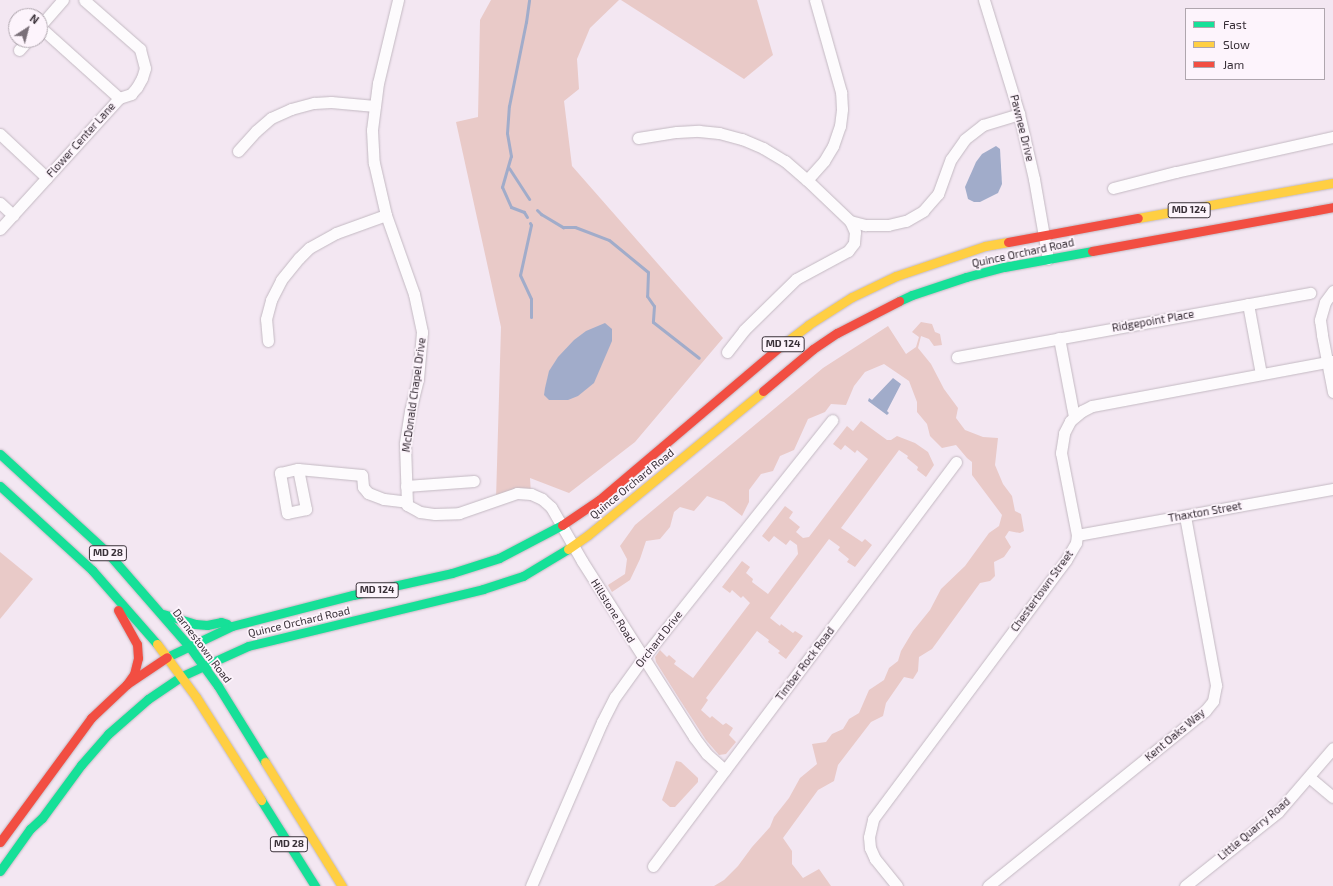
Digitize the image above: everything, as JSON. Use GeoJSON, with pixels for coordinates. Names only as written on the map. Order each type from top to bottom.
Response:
{"type":"FeatureCollection","features":[{"type":"Feature","properties":{"kind":"main road","name":"Quince Orchard Road"},"geometry":{"type":"LineString","coordinates":[[0,842],[81,729],[105,703],[127,684],[168,657],[232,626],[291,610],[476,566],[518,549],[562,526],[599,500],[792,337],[830,311],[873,287],[917,268],[986,246],[1333,183]]}},
{"type":"Feature","properties":{"kind":"main road","name":"Quince Orchard Road"},"geometry":{"type":"LineString","coordinates":[[0,871],[30,829],[42,818],[81,765],[108,734],[152,695],[182,676],[235,650],[262,642],[372,617],[483,589],[510,580],[535,569],[574,547],[637,497],[789,368],[837,333],[912,295],[966,277],[1004,267],[1333,207]]}},
{"type":"Feature","properties":{"kind":"main road","name":"Darnestown Road"},"geometry":{"type":"LineString","coordinates":[[0,454],[106,551],[163,614],[189,646],[218,686],[342,886]]}},
{"type":"Feature","properties":{"kind":"main road","name":"MD 28"},"geometry":{"type":"LineString","coordinates":[[0,486],[67,547],[111,591],[168,657],[182,676],[315,886]]}},
{"type":"Feature","properties":{"kind":"main road"},"geometry":{"type":"LineString","coordinates":[[385,596],[396,586]]}},
{"type":"Feature","properties":{"kind":"main road"},"geometry":{"type":"LineString","coordinates":[[111,591],[118,613],[137,644],[138,658],[134,674],[127,684]]}},
{"type":"Feature","properties":{"kind":"main road"},"geometry":{"type":"LineString","coordinates":[[372,617],[376,606]]}},
{"type":"Feature","properties":{"kind":"main road"},"geometry":{"type":"LineString","coordinates":[[163,614],[196,624],[207,625],[221,622],[232,626]]}},
{"type":"Feature","properties":{"kind":"street"},"geometry":{"type":"LineString","coordinates":[[48,18],[63,0]]}},
{"type":"Feature","properties":{"kind":"street","name":"Flower Center Lane"},"geometry":{"type":"LineString","coordinates":[[0,230],[118,98],[131,94],[137,87],[145,68],[144,58],[140,49],[84,0]]}},
{"type":"Feature","properties":{"kind":"street","name":"McDonald Chapel Drive"},"geometry":{"type":"LineString","coordinates":[[398,0],[378,83],[372,130],[374,163],[386,215],[414,294],[422,332],[418,379],[404,444],[407,502]]}},
{"type":"Feature","properties":{"kind":"street"},"geometry":{"type":"LineString","coordinates":[[807,180],[824,161],[833,146],[840,126],[842,109],[841,92],[815,0]]}},
{"type":"Feature","properties":{"kind":"street","name":"Pawnee Drive"},"geometry":{"type":"LineString","coordinates":[[984,0],[1019,114],[1048,259]]}},
{"type":"Feature","properties":{"kind":"street"},"geometry":{"type":"LineString","coordinates":[[48,34],[118,98]]}},
{"type":"Feature","properties":{"kind":"street"},"geometry":{"type":"LineString","coordinates":[[238,151],[256,131],[271,118],[291,109],[314,103],[331,102],[375,106]]}},
{"type":"Feature","properties":{"kind":"street"},"geometry":{"type":"LineString","coordinates":[[850,221],[865,225],[888,225],[906,221],[923,211],[938,194],[951,159],[965,139],[983,125],[1019,114]]}},
{"type":"Feature","properties":{"kind":"street"},"geometry":{"type":"LineString","coordinates":[[638,138],[677,132],[699,131],[719,133],[742,139],[763,148],[785,161],[807,180],[850,221],[855,232],[854,243],[848,251],[796,279],[744,330],[727,352]]}},
{"type":"Feature","properties":{"kind":"street"},"geometry":{"type":"LineString","coordinates":[[0,134],[47,178]]}},
{"type":"Feature","properties":{"kind":"street"},"geometry":{"type":"LineString","coordinates":[[1113,188],[1176,172],[1333,137]]}},
{"type":"Feature","properties":{"kind":"street"},"geometry":{"type":"LineString","coordinates":[[0,203],[13,215]]}},
{"type":"Feature","properties":{"kind":"street"},"geometry":{"type":"LineString","coordinates":[[268,341],[266,319],[271,300],[281,280],[299,258],[309,248],[336,233],[386,215]]}},
{"type":"Feature","properties":{"kind":"street"},"geometry":{"type":"LineString","coordinates":[[1333,291],[1325,302],[1320,320],[1330,361],[1333,392]]}},
{"type":"Feature","properties":{"kind":"street","name":"Ridgepoint Place"},"geometry":{"type":"LineString","coordinates":[[956,357],[1310,293]]}},
{"type":"Feature","properties":{"kind":"street"},"geometry":{"type":"LineString","coordinates":[[1248,304],[1261,374]]}},
{"type":"Feature","properties":{"kind":"street"},"geometry":{"type":"LineString","coordinates":[[1059,338],[1074,417]]}},
{"type":"Feature","properties":{"kind":"street","name":"Chestertown Street"},"geometry":{"type":"LineString","coordinates":[[897,886],[875,859],[870,848],[869,837],[873,819],[1066,560],[1074,547],[1076,536],[1061,453],[1064,433],[1074,417],[1092,406],[1330,361]]}},
{"type":"Feature","properties":{"kind":"street","name":"Orchard Drive"},"geometry":{"type":"LineString","coordinates":[[531,886],[609,709],[622,686],[832,420]]}},
{"type":"Feature","properties":{"kind":"street","name":"Timber Rock Road"},"geometry":{"type":"LineString","coordinates":[[654,866],[956,462]]}},
{"type":"Feature","properties":{"kind":"street"},"geometry":{"type":"LineString","coordinates":[[298,469],[362,475],[362,487],[368,493],[384,499],[407,502],[407,505],[420,512],[435,514],[459,513],[517,493],[531,494],[542,499],[551,507],[562,526]]}},
{"type":"Feature","properties":{"kind":"street"},"geometry":{"type":"LineString","coordinates":[[406,486],[474,481]]}},
{"type":"Feature","properties":{"kind":"street","name":"Thaxton Street"},"geometry":{"type":"LineString","coordinates":[[1076,536],[1333,489]]}},
{"type":"Feature","properties":{"kind":"street","name":"Kent Oaks Way"},"geometry":{"type":"LineString","coordinates":[[988,886],[1205,711],[1213,701],[1216,685],[1185,516]]}},
{"type":"Feature","properties":{"kind":"street","name":"Hillstone Road"},"geometry":{"type":"LineString","coordinates":[[562,526],[643,658],[700,746],[725,770]]}},
{"type":"Feature","properties":{"kind":"street","name":"Little Quarry Road"},"geometry":{"type":"LineString","coordinates":[[1185,886],[1278,812],[1333,748]]}},
{"type":"Feature","properties":{"kind":"street"},"geometry":{"type":"LineString","coordinates":[[1309,776],[1333,797]]}},
{"type":"Feature","properties":{"kind":"shaded area"},"geometry":{"type":"Polygon","coordinates":[[[491,0],[619,0],[590,28],[577,59],[579,89],[564,101],[572,166],[723,338],[635,442],[569,493],[530,478],[531,494],[496,499],[501,327],[456,122],[478,117],[480,20],[491,0]]]}},
{"type":"Feature","properties":{"kind":"shaded area"},"geometry":{"type":"Polygon","coordinates":[[[621,0],[757,0],[773,55],[744,79],[621,0]]]}},
{"type":"Feature","properties":{"kind":"shaded area"},"geometry":{"type":"Polygon","coordinates":[[[921,322],[932,324],[935,332],[940,334],[942,345],[934,346],[929,339],[921,336],[918,348],[931,364],[944,389],[958,408],[956,418],[965,430],[983,437],[998,438],[995,465],[1003,484],[1012,496],[1015,511],[1021,514],[1024,531],[1020,533],[1009,531],[1005,537],[1011,547],[1004,557],[994,562],[995,576],[990,581],[980,583],[932,649],[919,657],[918,671],[913,679],[904,677],[886,703],[883,716],[871,722],[838,765],[834,781],[818,790],[783,838],[792,851],[792,864],[803,878],[819,869],[831,886],[714,886],[724,880],[738,866],[752,847],[770,827],[774,817],[789,798],[800,778],[817,764],[812,744],[826,742],[832,734],[843,729],[849,719],[859,713],[869,690],[884,680],[889,668],[898,661],[901,651],[913,631],[930,610],[941,589],[965,566],[989,533],[999,526],[1002,515],[972,475],[972,462],[956,445],[942,448],[930,436],[927,424],[917,412],[917,402],[909,381],[884,364],[865,372],[854,386],[846,405],[831,404],[825,412],[808,419],[794,450],[780,456],[773,471],[761,474],[749,490],[749,502],[742,516],[724,502],[707,496],[694,511],[680,507],[674,512],[670,527],[660,539],[646,541],[640,559],[630,580],[612,592],[608,585],[625,574],[627,559],[620,546],[635,525],[823,368],[888,326],[906,354],[916,347],[919,337],[912,332],[921,322]]]}},
{"type":"Feature","properties":{"kind":"shaded area"},"geometry":{"type":"Polygon","coordinates":[[[861,421],[887,440],[891,440],[897,436],[915,443],[928,452],[934,465],[926,477],[917,470],[918,467],[907,458],[908,456],[899,450],[841,528],[862,542],[865,539],[872,545],[855,567],[847,562],[849,559],[838,550],[840,547],[829,539],[770,618],[780,626],[781,624],[793,633],[795,631],[803,636],[786,659],[778,653],[780,651],[768,642],[769,640],[757,631],[706,698],[708,700],[701,710],[710,718],[712,716],[723,725],[726,723],[733,728],[729,735],[736,742],[726,754],[719,755],[706,740],[656,662],[655,657],[660,650],[667,657],[669,655],[676,661],[674,664],[693,678],[750,603],[743,596],[741,598],[732,590],[730,593],[722,587],[742,561],[750,567],[746,573],[753,579],[752,582],[768,594],[798,554],[797,545],[790,540],[786,545],[774,536],[769,542],[762,536],[785,506],[793,512],[789,518],[800,527],[796,532],[803,538],[809,537],[868,459],[857,450],[855,453],[845,445],[841,450],[833,444],[847,426],[853,431],[861,421]]]}},
{"type":"Feature","properties":{"kind":"shaded area"},"geometry":{"type":"Polygon","coordinates":[[[0,552],[33,579],[0,619],[0,552]]]}},
{"type":"Feature","properties":{"kind":"shaded area"},"geometry":{"type":"Polygon","coordinates":[[[676,761],[681,762],[698,778],[698,782],[675,807],[670,807],[662,800],[676,761]]]}},
{"type":"Feature","properties":{"kind":"water"},"geometry":{"type":"Polygon","coordinates":[[[996,146],[1000,149],[1002,184],[998,193],[980,202],[974,202],[968,199],[965,187],[976,162],[982,154],[996,146]]]}},
{"type":"Feature","properties":{"kind":"water"},"geometry":{"type":"Polygon","coordinates":[[[605,323],[612,329],[612,341],[594,383],[578,396],[568,400],[549,400],[544,395],[545,388],[549,371],[558,357],[574,340],[586,331],[605,323]]]}},
{"type":"Feature","properties":{"kind":"water"},"geometry":{"type":"Polygon","coordinates":[[[893,378],[901,384],[887,411],[889,413],[887,415],[868,401],[869,398],[872,400],[893,378]]]}},
{"type":"Feature","properties":{"kind":"waterway"},"geometry":{"type":"LineString","coordinates":[[527,217],[524,212],[511,207],[502,187],[511,156],[507,133],[509,106],[529,0]]}},
{"type":"Feature","properties":{"kind":"waterway"},"geometry":{"type":"LineString","coordinates":[[509,168],[529,199]]}},
{"type":"Feature","properties":{"kind":"waterway"},"geometry":{"type":"LineString","coordinates":[[537,210],[563,227],[575,227],[609,240],[648,272],[647,296],[654,306],[653,322],[699,358]]}},
{"type":"Feature","properties":{"kind":"waterway"},"geometry":{"type":"LineString","coordinates":[[530,223],[531,225],[520,275],[531,299],[531,317]]}},
{"type":"Feature","properties":{"kind":"traffic: fast"},"geometry":{"type":"LineString","coordinates":[[899,301],[912,295],[966,277],[1004,267],[1092,251]]}},
{"type":"Feature","properties":{"kind":"traffic: fast"},"geometry":{"type":"LineString","coordinates":[[0,454],[106,551],[189,646],[218,686],[265,762]]}},
{"type":"Feature","properties":{"kind":"traffic: fast"},"geometry":{"type":"LineString","coordinates":[[0,486],[92,570],[157,644]]}},
{"type":"Feature","properties":{"kind":"traffic: fast"},"geometry":{"type":"LineString","coordinates":[[167,657],[232,626],[353,595],[452,573],[499,558],[562,525]]}},
{"type":"Feature","properties":{"kind":"traffic: fast"},"geometry":{"type":"LineString","coordinates":[[182,676],[248,646],[483,589],[523,576],[568,549]]}},
{"type":"Feature","properties":{"kind":"traffic: fast"},"geometry":{"type":"LineString","coordinates":[[163,614],[195,624],[207,625],[221,622],[227,624]]}},
{"type":"Feature","properties":{"kind":"traffic: fast"},"geometry":{"type":"LineString","coordinates":[[0,871],[30,829],[42,818],[81,765],[108,734],[148,699],[182,676]]}},
{"type":"Feature","properties":{"kind":"traffic: fast"},"geometry":{"type":"LineString","coordinates":[[261,800],[315,886]]}},
{"type":"Feature","properties":{"kind":"traffic: slow"},"geometry":{"type":"LineString","coordinates":[[1138,218],[1333,183]]}},
{"type":"Feature","properties":{"kind":"traffic: slow"},"geometry":{"type":"LineString","coordinates":[[778,348],[808,325],[852,297],[896,276],[985,246],[1008,242]]}},
{"type":"Feature","properties":{"kind":"traffic: slow"},"geometry":{"type":"LineString","coordinates":[[568,549],[588,535],[763,391]]}},
{"type":"Feature","properties":{"kind":"traffic: slow"},"geometry":{"type":"LineString","coordinates":[[157,644],[196,697],[261,800]]}},
{"type":"Feature","properties":{"kind":"traffic: slow"},"geometry":{"type":"LineString","coordinates":[[265,762],[342,886]]}},
{"type":"Feature","properties":{"kind":"traffic: jam"},"geometry":{"type":"LineString","coordinates":[[1092,251],[1333,207]]}},
{"type":"Feature","properties":{"kind":"traffic: jam"},"geometry":{"type":"LineString","coordinates":[[1008,242],[1138,218]]}},
{"type":"Feature","properties":{"kind":"traffic: jam"},"geometry":{"type":"LineString","coordinates":[[763,391],[813,349],[837,333],[899,301]]}},
{"type":"Feature","properties":{"kind":"traffic: jam"},"geometry":{"type":"LineString","coordinates":[[562,525],[599,500],[778,348]]}},
{"type":"Feature","properties":{"kind":"traffic: jam"},"geometry":{"type":"LineString","coordinates":[[118,610],[137,644],[138,658],[134,674],[127,684]]}},
{"type":"Feature","properties":{"kind":"traffic: jam"},"geometry":{"type":"LineString","coordinates":[[0,842],[91,718],[127,684],[167,657]]}}]}
